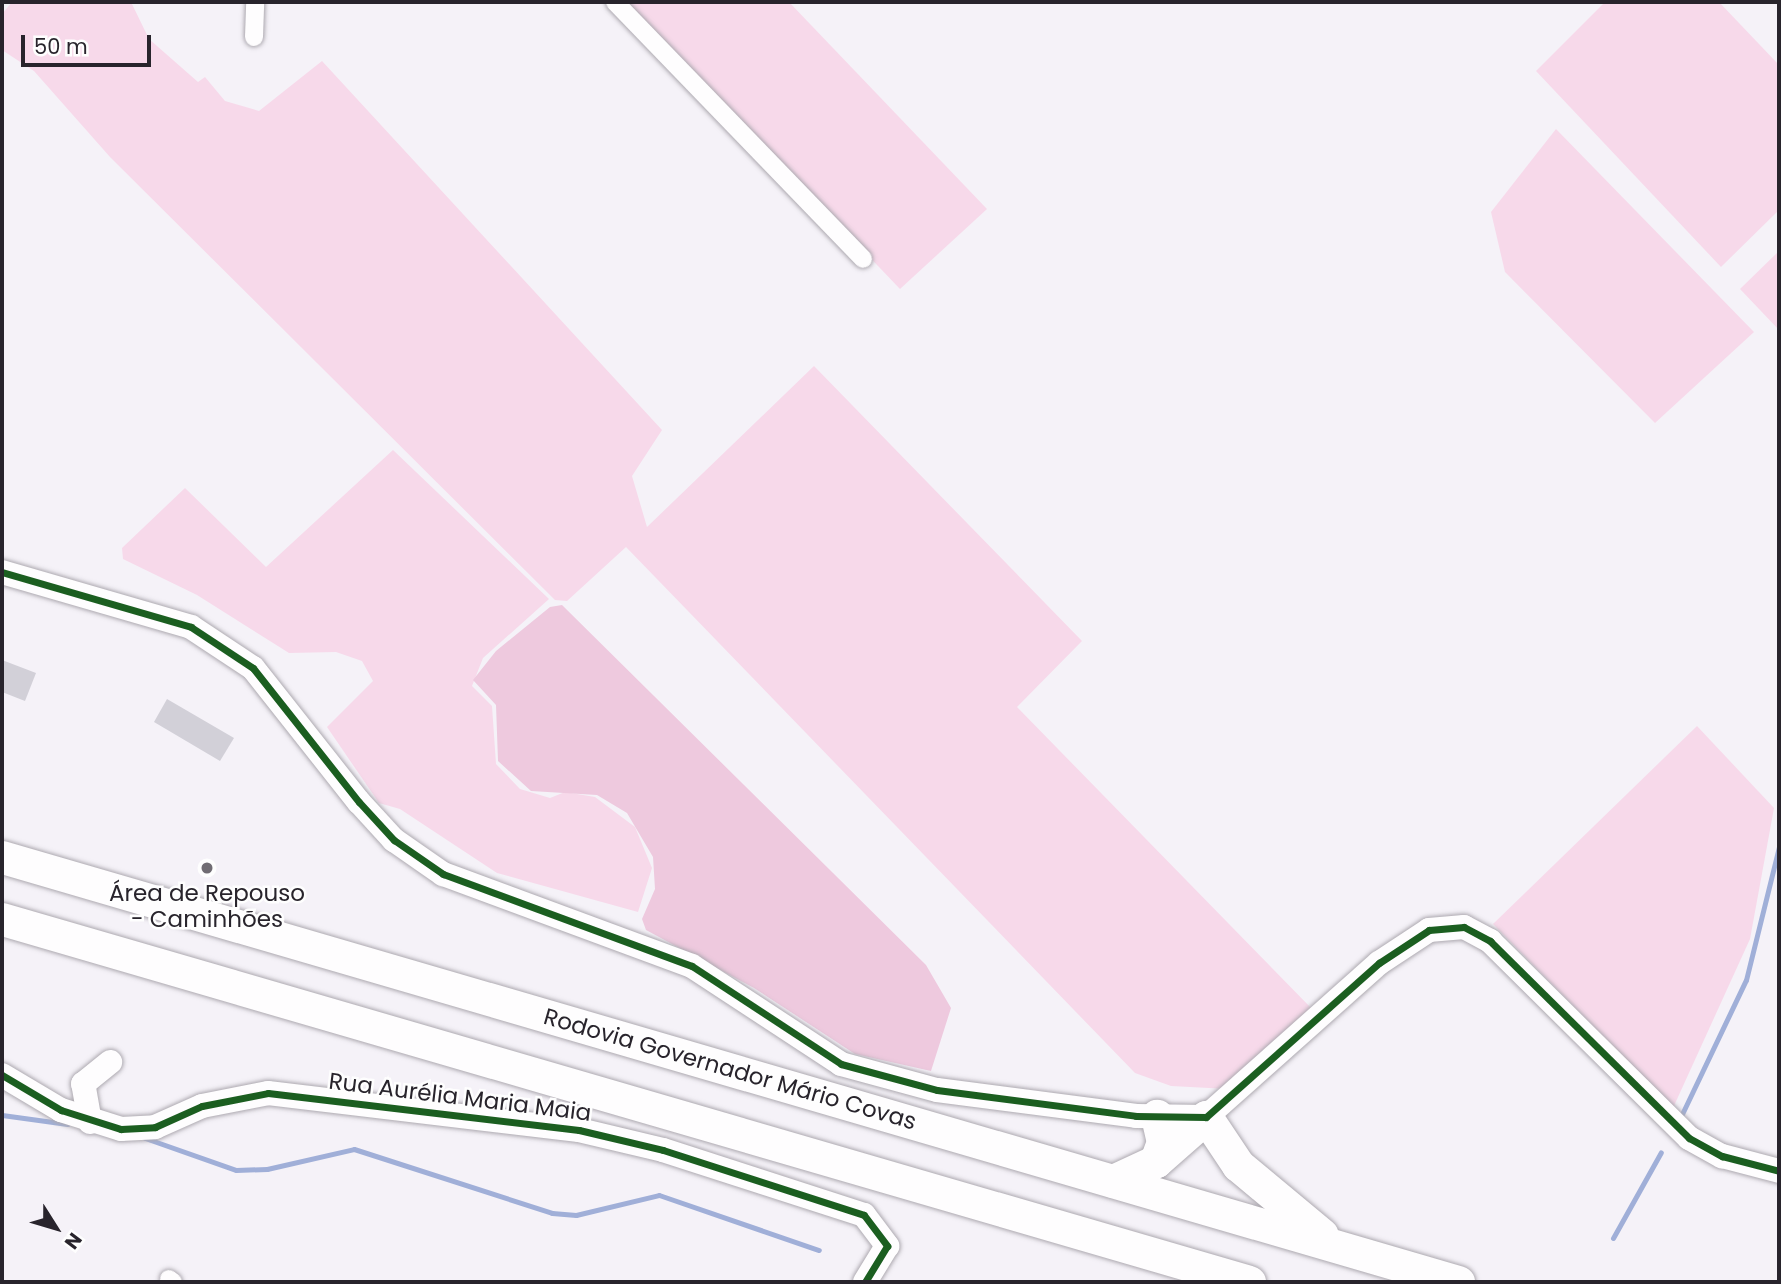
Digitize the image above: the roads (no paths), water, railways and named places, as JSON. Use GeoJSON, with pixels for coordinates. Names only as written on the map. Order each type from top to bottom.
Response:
{"type":"FeatureCollection","features":[{"type":"Feature","properties":{"kind":"highway","name":"Rodovia Governador Mário Covas"},"geometry":{"type":"LineString","coordinates":[[2,857],[1458,1282]]}},
{"type":"Feature","properties":{"kind":"highway"},"geometry":{"type":"LineString","coordinates":[[2,919],[1249,1282]]}},
{"type":"Feature","properties":{"kind":"highway"},"geometry":{"type":"LineString","coordinates":[[1156,1161],[1163,1142],[1157,1116]]}},
{"type":"Feature","properties":{"kind":"highway"},"geometry":{"type":"LineString","coordinates":[[1112,1181],[1156,1161],[1206,1117],[1257,1184],[1334,1246]]}},
{"type":"Feature","properties":{"kind":"street"},"geometry":{"type":"LineString","coordinates":[[254,37],[255,2]]}},
{"type":"Feature","properties":{"kind":"street"},"geometry":{"type":"LineString","coordinates":[[615,2],[863,259]]}},
{"type":"Feature","properties":{"kind":"street"},"geometry":{"type":"LineString","coordinates":[[2,572],[191,627],[253,668],[359,802],[394,839],[443,874],[692,966],[841,1065],[937,1090],[1157,1116],[1206,1117],[1379,962],[1411,940],[1450,926],[1490,941],[1689,1138],[1721,1156],[1779,1171]]}},
{"type":"Feature","properties":{"kind":"street"},"geometry":{"type":"LineString","coordinates":[[89,1122],[83,1084],[110,1062]]}},
{"type":"Feature","properties":{"kind":"street"},"geometry":{"type":"LineString","coordinates":[[2,1075],[89,1122]]}},
{"type":"Feature","properties":{"kind":"street","name":"Rua Aurélia Maria Maia"},"geometry":{"type":"LineString","coordinates":[[89,1122],[140,1129],[230,1098],[268,1093],[579,1130],[663,1150],[864,1214],[887,1246],[865,1282]]}},
{"type":"Feature","properties":{"kind":"waterway"},"geometry":{"type":"LineString","coordinates":[[1682,1114],[1746,980],[1779,847]]}},
{"type":"Feature","properties":{"kind":"waterway"},"geometry":{"type":"LineString","coordinates":[[2,1115],[67,1124]]}},
{"type":"Feature","properties":{"kind":"waterway"},"geometry":{"type":"LineString","coordinates":[[145,1138],[236,1170],[267,1169],[354,1149],[552,1213],[576,1215],[659,1195],[819,1250]]}},
{"type":"Feature","properties":{"kind":"waterway"},"geometry":{"type":"LineString","coordinates":[[1613,1238],[1661,1152]]}},
{"type":"Feature","properties":{"kind":"place","name":"Área de Repouso - Caminhões"},"geometry":{"type":"Point","coordinates":[207,868]}}]}
